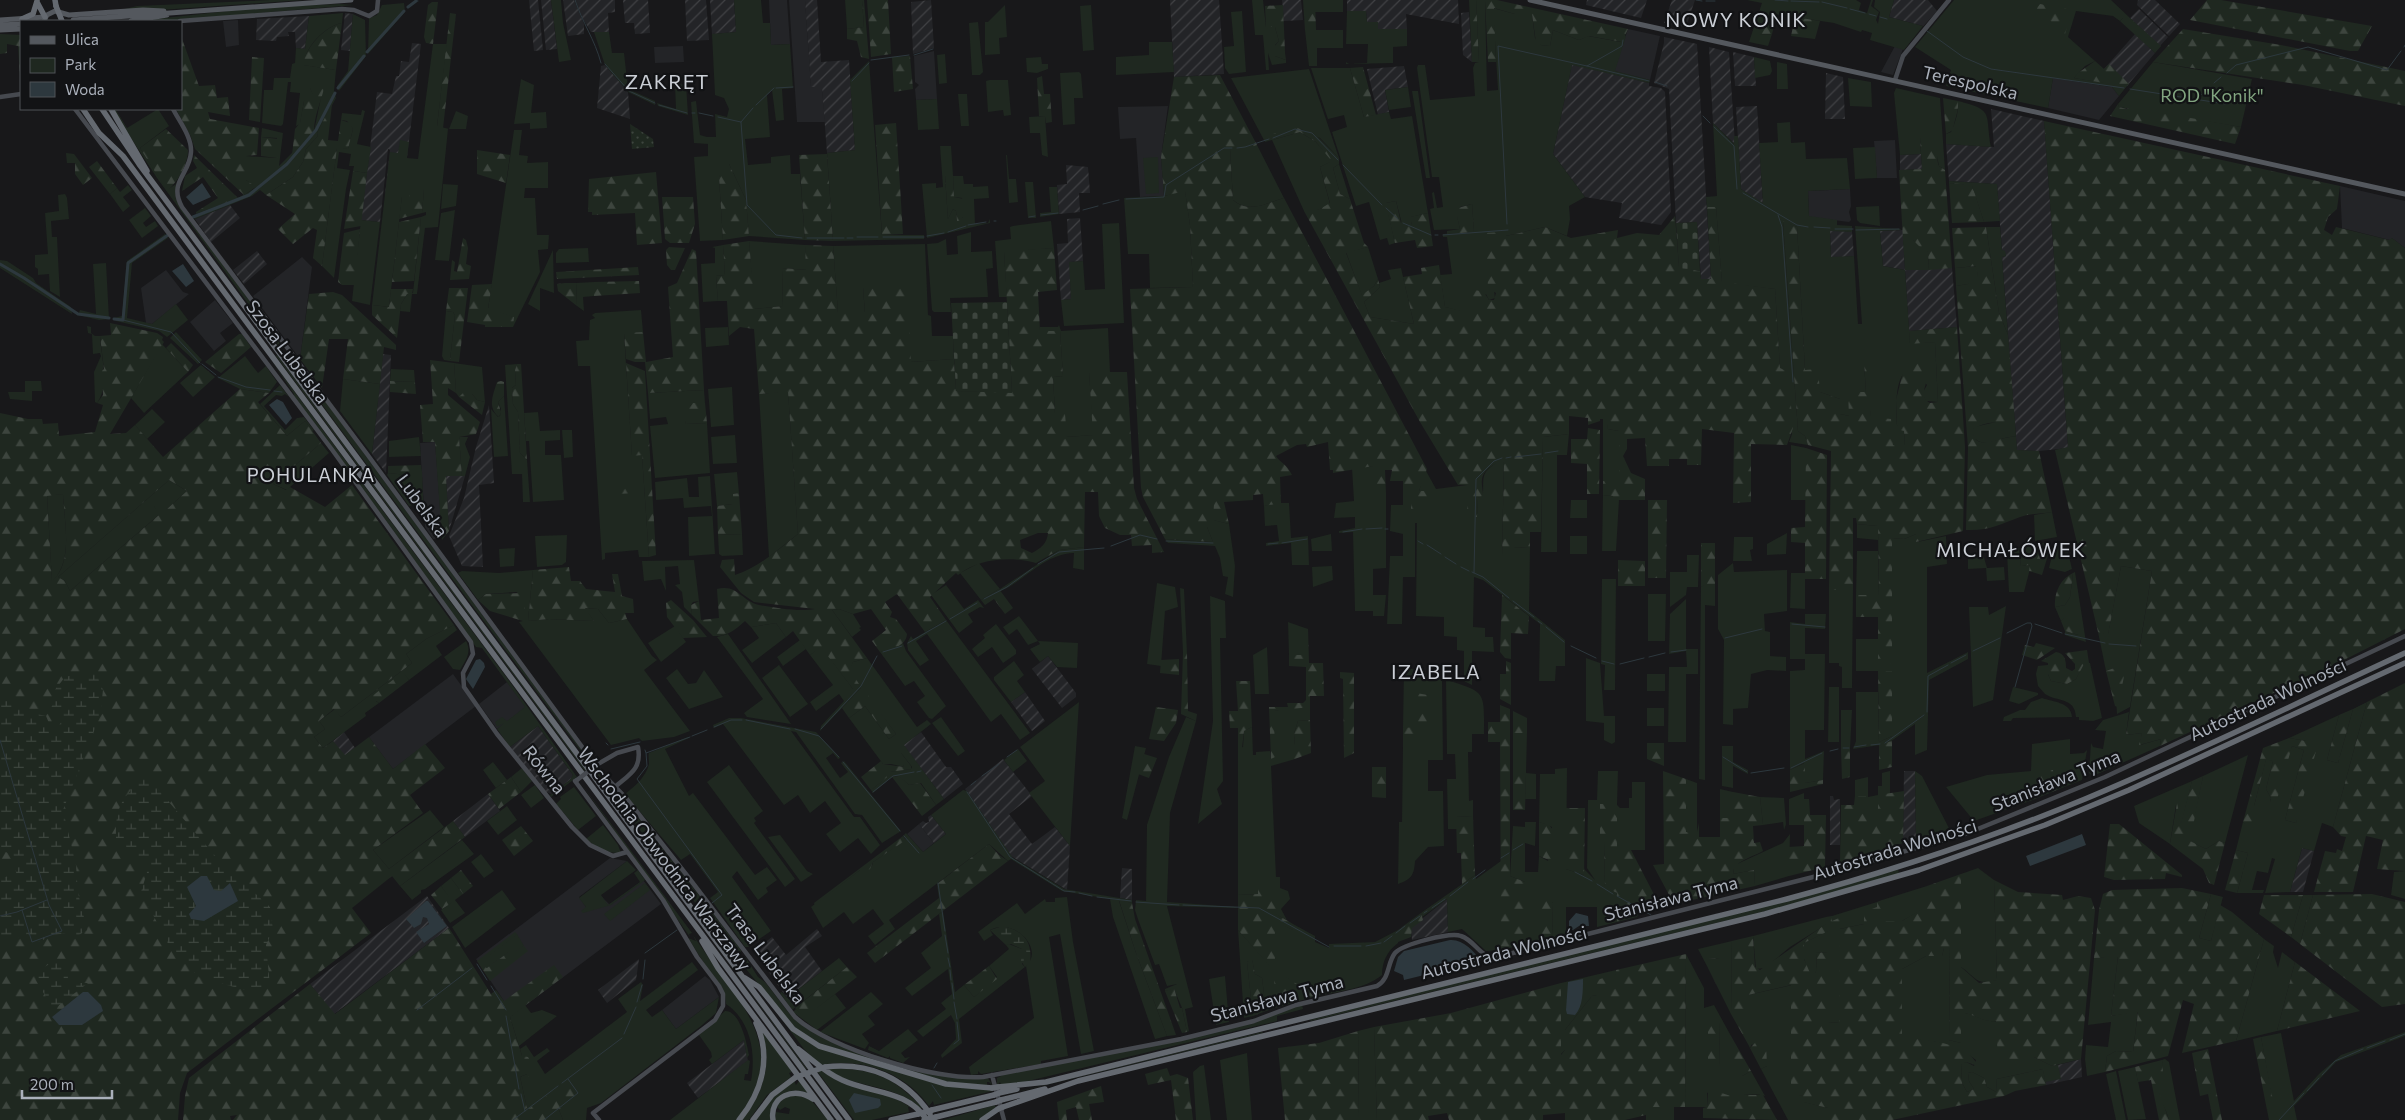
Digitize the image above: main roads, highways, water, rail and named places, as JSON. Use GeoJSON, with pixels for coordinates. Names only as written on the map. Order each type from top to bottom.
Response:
{"type":"FeatureCollection","features":[{"type":"Feature","properties":{"kind":"highway"},"geometry":{"type":"LineString","coordinates":[[37,0],[44,19]]}},
{"type":"Feature","properties":{"kind":"highway"},"geometry":{"type":"LineString","coordinates":[[24,20],[33,14],[37,0]]}},
{"type":"Feature","properties":{"kind":"highway"},"geometry":{"type":"LineString","coordinates":[[55,3],[62,20]]}},
{"type":"Feature","properties":{"kind":"highway","name":"Szosa Lubelska"},"geometry":{"type":"LineString","coordinates":[[84,110],[99,133],[124,156],[465,616]]}},
{"type":"Feature","properties":{"kind":"highway"},"geometry":{"type":"LineString","coordinates":[[103,110],[151,180]]}},
{"type":"Feature","properties":{"kind":"highway"},"geometry":{"type":"LineString","coordinates":[[112,110],[143,160],[151,180]]}},
{"type":"Feature","properties":{"kind":"highway","name":"Szosa Lubelska"},"geometry":{"type":"LineString","coordinates":[[151,180],[470,610]]}},
{"type":"Feature","properties":{"kind":"highway","name":"Wschodnia Obwodnica Warszawy"},"geometry":{"type":"LineString","coordinates":[[470,610],[849,1120]]}},
{"type":"Feature","properties":{"kind":"highway","name":"Wschodnia Obwodnica Warszawy"},"geometry":{"type":"LineString","coordinates":[[465,616],[840,1120]]}},
{"type":"Feature","properties":{"kind":"highway","name":"Autostrada Wolności"},"geometry":{"type":"LineString","coordinates":[[891,1120],[996,1091],[1046,1082],[1787,899],[1874,875],[2042,817],[2126,782],[2405,653]]}},
{"type":"Feature","properties":{"kind":"highway","name":"Autostrada Wolności"},"geometry":{"type":"LineString","coordinates":[[1078,1081],[1790,907],[1954,858],[2045,825],[2129,790],[2405,662]]}},
{"type":"Feature","properties":{"kind":"highway"},"geometry":{"type":"LineString","coordinates":[[694,926],[710,955],[750,1012],[831,1120]]}},
{"type":"Feature","properties":{"kind":"highway"},"geometry":{"type":"LineString","coordinates":[[741,976],[759,987],[793,1029],[819,1046],[946,1084],[996,1091]]}},
{"type":"Feature","properties":{"kind":"highway"},"geometry":{"type":"LineString","coordinates":[[739,1120],[758,1093],[763,1072],[763,1045],[758,1027],[750,1012]]}},
{"type":"Feature","properties":{"kind":"highway"},"geometry":{"type":"LineString","coordinates":[[793,1046],[836,1078],[854,1085],[890,1093],[908,1101],[925,1120],[935,1119],[1078,1081]]}},
{"type":"Feature","properties":{"kind":"highway"},"geometry":{"type":"LineString","coordinates":[[753,1120],[772,1095],[796,1077],[825,1067],[860,1067],[891,1077],[915,1095],[935,1119]]}},
{"type":"Feature","properties":{"kind":"highway"},"geometry":{"type":"LineString","coordinates":[[982,1120],[1000,1108],[1078,1081]]}},
{"type":"Feature","properties":{"kind":"highway"},"geometry":{"type":"LineString","coordinates":[[773,1120],[773,1111],[777,1101],[790,1093],[805,1094],[819,1104]]}},
{"type":"Feature","properties":{"kind":"main road"},"geometry":{"type":"LineString","coordinates":[[83,20],[351,0]]}},
{"type":"Feature","properties":{"kind":"main road","name":"Terespolska"},"geometry":{"type":"LineString","coordinates":[[1530,0],[2405,194]]}},
{"type":"Feature","properties":{"kind":"main road"},"geometry":{"type":"LineString","coordinates":[[44,19],[49,13],[55,11],[66,15],[143,10],[172,12]]}},
{"type":"Feature","properties":{"kind":"main road"},"geometry":{"type":"LineString","coordinates":[[138,20],[161,17],[172,12]]}},
{"type":"Feature","properties":{"kind":"main road"},"geometry":{"type":"LineString","coordinates":[[66,15],[71,20]]}},
{"type":"Feature","properties":{"kind":"main road"},"geometry":{"type":"LineString","coordinates":[[0,20],[20,21]]}},
{"type":"Feature","properties":{"kind":"main road"},"geometry":{"type":"LineString","coordinates":[[0,25],[20,21]]}},
{"type":"Feature","properties":{"kind":"main road"},"geometry":{"type":"LineString","coordinates":[[0,30],[20,29]]}},
{"type":"Feature","properties":{"kind":"water"},"geometry":{"type":"Polygon","coordinates":[[[202,183],[211,197],[193,205],[186,197],[202,183]]]}},
{"type":"Feature","properties":{"kind":"water"},"geometry":{"type":"Polygon","coordinates":[[[183,264],[194,281],[186,287],[172,271],[183,264]]]}},
{"type":"Feature","properties":{"kind":"water"},"geometry":{"type":"Polygon","coordinates":[[[277,399],[283,402],[292,418],[286,425],[269,405],[277,399]]]}},
{"type":"Feature","properties":{"kind":"water"},"geometry":{"type":"Polygon","coordinates":[[[480,659],[485,667],[473,689],[466,679],[476,660],[480,659]]]}},
{"type":"Feature","properties":{"kind":"water"},"geometry":{"type":"Polygon","coordinates":[[[2082,834],[2086,845],[2030,866],[2026,856],[2082,834]]]}},
{"type":"Feature","properties":{"kind":"water"},"geometry":{"type":"Polygon","coordinates":[[[201,876],[207,876],[214,890],[221,891],[230,883],[238,901],[204,921],[191,919],[189,914],[196,906],[187,887],[201,876]]]}},
{"type":"Feature","properties":{"kind":"water"},"geometry":{"type":"Polygon","coordinates":[[[428,901],[447,926],[424,943],[416,932],[429,924],[427,918],[423,917],[421,924],[414,928],[406,919],[428,901]]]}},
{"type":"Feature","properties":{"kind":"water"},"geometry":{"type":"Polygon","coordinates":[[[1576,913],[1588,916],[1589,926],[1579,926],[1573,930],[1569,929],[1569,921],[1576,913]]]}},
{"type":"Feature","properties":{"kind":"water"},"geometry":{"type":"Polygon","coordinates":[[[1450,940],[1459,941],[1464,944],[1481,961],[1404,980],[1403,975],[1394,971],[1398,957],[1404,951],[1450,940]]]}},
{"type":"Feature","properties":{"kind":"water"},"geometry":{"type":"Polygon","coordinates":[[[1583,979],[1580,1008],[1575,1015],[1567,1014],[1568,982],[1583,979]]]}},
{"type":"Feature","properties":{"kind":"water"},"geometry":{"type":"Polygon","coordinates":[[[83,992],[88,992],[101,1005],[103,1011],[82,1025],[59,1025],[52,1017],[83,992]]]}},
{"type":"Feature","properties":{"kind":"water"},"geometry":{"type":"Polygon","coordinates":[[[854,1093],[880,1099],[881,1105],[878,1108],[855,1113],[849,1100],[854,1093]]]}},
{"type":"Feature","properties":{"kind":"waterway"},"geometry":{"type":"LineString","coordinates":[[575,0],[601,63]]}},
{"type":"Feature","properties":{"kind":"waterway"},"geometry":{"type":"LineString","coordinates":[[1696,0],[1702,1]]}},
{"type":"Feature","properties":{"kind":"waterway"},"geometry":{"type":"LineString","coordinates":[[1775,0],[1788,1]]}},
{"type":"Feature","properties":{"kind":"waterway"},"geometry":{"type":"LineString","coordinates":[[408,7],[416,1]]}},
{"type":"Feature","properties":{"kind":"waterway"},"geometry":{"type":"LineString","coordinates":[[1706,1],[1715,1]]}},
{"type":"Feature","properties":{"kind":"waterway"},"geometry":{"type":"LineString","coordinates":[[1791,1],[1819,2]]}},
{"type":"Feature","properties":{"kind":"waterway"},"geometry":{"type":"LineString","coordinates":[[1822,2],[1847,8]]}},
{"type":"Feature","properties":{"kind":"waterway"},"geometry":{"type":"LineString","coordinates":[[1850,9],[1865,13]]}},
{"type":"Feature","properties":{"kind":"waterway"},"geometry":{"type":"LineString","coordinates":[[367,52],[404,11]]}},
{"type":"Feature","properties":{"kind":"waterway"},"geometry":{"type":"LineString","coordinates":[[1869,14],[1876,16]]}},
{"type":"Feature","properties":{"kind":"waterway"},"geometry":{"type":"LineString","coordinates":[[1880,17],[1887,19]]}},
{"type":"Feature","properties":{"kind":"waterway"},"geometry":{"type":"LineString","coordinates":[[1927,31],[1963,57],[1991,69],[2124,88]]}},
{"type":"Feature","properties":{"kind":"waterway"},"geometry":{"type":"LineString","coordinates":[[1507,224],[1498,46],[1587,66],[1622,46],[1623,40]]}},
{"type":"Feature","properties":{"kind":"waterway"},"geometry":{"type":"LineString","coordinates":[[2227,73],[2236,65],[2308,47],[2387,70],[2401,51]]}},
{"type":"Feature","properties":{"kind":"waterway"},"geometry":{"type":"LineString","coordinates":[[914,55],[933,49]]}},
{"type":"Feature","properties":{"kind":"waterway"},"geometry":{"type":"LineString","coordinates":[[871,60],[909,55]]}},
{"type":"Feature","properties":{"kind":"waterway"},"geometry":{"type":"LineString","coordinates":[[338,88],[364,56]]}},
{"type":"Feature","properties":{"kind":"waterway"},"geometry":{"type":"LineString","coordinates":[[852,81],[869,63]]}},
{"type":"Feature","properties":{"kind":"waterway"},"geometry":{"type":"LineString","coordinates":[[605,64],[629,91],[655,103]]}},
{"type":"Feature","properties":{"kind":"waterway"},"geometry":{"type":"LineString","coordinates":[[1587,66],[1649,81]]}},
{"type":"Feature","properties":{"kind":"waterway"},"geometry":{"type":"LineString","coordinates":[[2214,83],[2221,77]]}},
{"type":"Feature","properties":{"kind":"waterway"},"geometry":{"type":"LineString","coordinates":[[1655,82],[1667,86]]}},
{"type":"Feature","properties":{"kind":"waterway"},"geometry":{"type":"LineString","coordinates":[[776,88],[793,87]]}},
{"type":"Feature","properties":{"kind":"waterway"},"geometry":{"type":"LineString","coordinates":[[756,105],[774,88]]}},
{"type":"Feature","properties":{"kind":"waterway"},"geometry":{"type":"LineString","coordinates":[[2130,89],[2226,104]]}},
{"type":"Feature","properties":{"kind":"waterway"},"geometry":{"type":"LineString","coordinates":[[193,217],[249,195],[287,164],[316,130],[335,93]]}},
{"type":"Feature","properties":{"kind":"waterway"},"geometry":{"type":"LineString","coordinates":[[2197,99],[2202,94]]}},
{"type":"Feature","properties":{"kind":"waterway"},"geometry":{"type":"LineString","coordinates":[[659,105],[687,113]]}},
{"type":"Feature","properties":{"kind":"waterway"},"geometry":{"type":"LineString","coordinates":[[741,122],[753,108]]}},
{"type":"Feature","properties":{"kind":"waterway"},"geometry":{"type":"LineString","coordinates":[[699,113],[713,116]]}},
{"type":"Feature","properties":{"kind":"waterway"},"geometry":{"type":"LineString","coordinates":[[1703,116],[1710,123]]}},
{"type":"Feature","properties":{"kind":"waterway"},"geometry":{"type":"LineString","coordinates":[[718,117],[741,122],[747,205],[776,235],[802,238]]}},
{"type":"Feature","properties":{"kind":"waterway"},"geometry":{"type":"LineString","coordinates":[[1714,127],[1734,146],[1737,189]]}},
{"type":"Feature","properties":{"kind":"waterway"},"geometry":{"type":"LineString","coordinates":[[1273,138],[1295,129],[1312,133],[1338,160]]}},
{"type":"Feature","properties":{"kind":"waterway"},"geometry":{"type":"LineString","coordinates":[[1237,148],[1269,139]]}},
{"type":"Feature","properties":{"kind":"waterway"},"geometry":{"type":"LineString","coordinates":[[1126,199],[1164,197],[1166,185],[1224,148],[1232,148]]}},
{"type":"Feature","properties":{"kind":"waterway"},"geometry":{"type":"LineString","coordinates":[[1343,165],[1382,205]]}},
{"type":"Feature","properties":{"kind":"waterway"},"geometry":{"type":"LineString","coordinates":[[1743,193],[1797,225],[1808,227]]}},
{"type":"Feature","properties":{"kind":"waterway"},"geometry":{"type":"LineString","coordinates":[[1103,204],[1119,200]]}},
{"type":"Feature","properties":{"kind":"waterway"},"geometry":{"type":"LineString","coordinates":[[1083,210],[1098,206]]}},
{"type":"Feature","properties":{"kind":"waterway"},"geometry":{"type":"LineString","coordinates":[[1386,208],[1398,219]]}},
{"type":"Feature","properties":{"kind":"waterway"},"geometry":{"type":"LineString","coordinates":[[1041,215],[1058,213]]}},
{"type":"Feature","properties":{"kind":"waterway"},"geometry":{"type":"LineString","coordinates":[[1778,215],[1782,227],[1793,382]]}},
{"type":"Feature","properties":{"kind":"waterway"},"geometry":{"type":"LineString","coordinates":[[1029,217],[1035,216]]}},
{"type":"Feature","properties":{"kind":"waterway"},"geometry":{"type":"LineString","coordinates":[[968,225],[986,222]]}},
{"type":"Feature","properties":{"kind":"waterway"},"geometry":{"type":"LineString","coordinates":[[1403,223],[1431,235]]}},
{"type":"Feature","properties":{"kind":"waterway"},"geometry":{"type":"LineString","coordinates":[[948,232],[966,226]]}},
{"type":"Feature","properties":{"kind":"waterway"},"geometry":{"type":"LineString","coordinates":[[1814,227],[1830,228]]}},
{"type":"Feature","properties":{"kind":"waterway"},"geometry":{"type":"LineString","coordinates":[[1835,229],[1853,229]]}},
{"type":"Feature","properties":{"kind":"waterway"},"geometry":{"type":"LineString","coordinates":[[1856,230],[1899,229]]}},
{"type":"Feature","properties":{"kind":"waterway"},"geometry":{"type":"LineString","coordinates":[[1443,235],[1508,230]]}},
{"type":"Feature","properties":{"kind":"waterway"},"geometry":{"type":"LineString","coordinates":[[927,236],[944,233]]}},
{"type":"Feature","properties":{"kind":"waterway"},"geometry":{"type":"LineString","coordinates":[[114,319],[123,320],[128,263],[168,235]]}},
{"type":"Feature","properties":{"kind":"waterway"},"geometry":{"type":"LineString","coordinates":[[857,237],[878,237]]}},
{"type":"Feature","properties":{"kind":"waterway"},"geometry":{"type":"LineString","coordinates":[[883,237],[924,237]]}},
{"type":"Feature","properties":{"kind":"waterway"},"geometry":{"type":"LineString","coordinates":[[807,238],[844,238]]}},
{"type":"Feature","properties":{"kind":"waterway"},"geometry":{"type":"LineString","coordinates":[[847,238],[853,238]]}},
{"type":"Feature","properties":{"kind":"waterway"},"geometry":{"type":"LineString","coordinates":[[0,264],[78,314],[109,318]]}},
{"type":"Feature","properties":{"kind":"waterway"},"geometry":{"type":"LineString","coordinates":[[123,320],[171,332],[200,363]]}},
{"type":"Feature","properties":{"kind":"waterway"},"geometry":{"type":"LineString","coordinates":[[202,364],[216,375]]}},
{"type":"Feature","properties":{"kind":"waterway"},"geometry":{"type":"LineString","coordinates":[[218,377],[246,387],[270,390]]}},
{"type":"Feature","properties":{"kind":"waterway"},"geometry":{"type":"LineString","coordinates":[[274,391],[282,392]]}},
{"type":"Feature","properties":{"kind":"waterway"},"geometry":{"type":"LineString","coordinates":[[1545,453],[1558,451]]}},
{"type":"Feature","properties":{"kind":"waterway"},"geometry":{"type":"LineString","coordinates":[[1515,457],[1541,454]]}},
{"type":"Feature","properties":{"kind":"waterway"},"geometry":{"type":"LineString","coordinates":[[1506,458],[1511,457]]}},
{"type":"Feature","properties":{"kind":"waterway"},"geometry":{"type":"LineString","coordinates":[[1474,573],[1476,479],[1494,461],[1502,458]]}},
{"type":"Feature","properties":{"kind":"waterway"},"geometry":{"type":"LineString","coordinates":[[1366,529],[1382,528]]}},
{"type":"Feature","properties":{"kind":"waterway"},"geometry":{"type":"LineString","coordinates":[[1343,532],[1362,529]]}},
{"type":"Feature","properties":{"kind":"waterway"},"geometry":{"type":"LineString","coordinates":[[1111,546],[1140,535],[1157,539]]}},
{"type":"Feature","properties":{"kind":"waterway"},"geometry":{"type":"LineString","coordinates":[[1282,543],[1307,539]]}},
{"type":"Feature","properties":{"kind":"waterway"},"geometry":{"type":"LineString","coordinates":[[1166,541],[1213,543]]}},
{"type":"Feature","properties":{"kind":"waterway"},"geometry":{"type":"LineString","coordinates":[[1418,541],[1423,544]]}},
{"type":"Feature","properties":{"kind":"waterway"},"geometry":{"type":"LineString","coordinates":[[1268,544],[1278,543]]}},
{"type":"Feature","properties":{"kind":"waterway"},"geometry":{"type":"LineString","coordinates":[[1427,545],[1441,554]]}},
{"type":"Feature","properties":{"kind":"waterway"},"geometry":{"type":"LineString","coordinates":[[1038,564],[1059,552],[1104,548]]}},
{"type":"Feature","properties":{"kind":"waterway"},"geometry":{"type":"LineString","coordinates":[[1445,557],[1456,564]]}},
{"type":"Feature","properties":{"kind":"waterway"},"geometry":{"type":"LineString","coordinates":[[1461,567],[1469,571]]}},
{"type":"Feature","properties":{"kind":"waterway"},"geometry":{"type":"LineString","coordinates":[[984,599],[1007,587],[1033,568]]}},
{"type":"Feature","properties":{"kind":"waterway"},"geometry":{"type":"LineString","coordinates":[[1472,572],[1483,577],[1509,598]]}},
{"type":"Feature","properties":{"kind":"waterway"},"geometry":{"type":"LineString","coordinates":[[1513,601],[1534,617]]}},
{"type":"Feature","properties":{"kind":"waterway"},"geometry":{"type":"LineString","coordinates":[[950,619],[977,603]]}},
{"type":"Feature","properties":{"kind":"waterway"},"geometry":{"type":"LineString","coordinates":[[908,643],[946,621]]}},
{"type":"Feature","properties":{"kind":"waterway"},"geometry":{"type":"LineString","coordinates":[[1538,621],[1542,624]]}},
{"type":"Feature","properties":{"kind":"waterway"},"geometry":{"type":"LineString","coordinates":[[2007,633],[2027,623],[2031,623],[2032,626],[2015,687]]}},
{"type":"Feature","properties":{"kind":"waterway"},"geometry":{"type":"LineString","coordinates":[[1792,624],[1825,627]]}},
{"type":"Feature","properties":{"kind":"waterway"},"geometry":{"type":"LineString","coordinates":[[2035,624],[2062,633]]}},
{"type":"Feature","properties":{"kind":"waterway"},"geometry":{"type":"LineString","coordinates":[[1546,627],[1564,642]]}},
{"type":"Feature","properties":{"kind":"waterway"},"geometry":{"type":"LineString","coordinates":[[1725,638],[1762,629]]}},
{"type":"Feature","properties":{"kind":"waterway"},"geometry":{"type":"LineString","coordinates":[[2065,634],[2105,643]]}},
{"type":"Feature","properties":{"kind":"waterway"},"geometry":{"type":"LineString","coordinates":[[1973,651],[2000,638]]}},
{"type":"Feature","properties":{"kind":"waterway"},"geometry":{"type":"LineString","coordinates":[[2109,644],[2136,646]]}},
{"type":"Feature","properties":{"kind":"waterway"},"geometry":{"type":"LineString","coordinates":[[883,652],[902,646]]}},
{"type":"Feature","properties":{"kind":"waterway"},"geometry":{"type":"LineString","coordinates":[[1571,646],[1596,658]]}},
{"type":"Feature","properties":{"kind":"waterway"},"geometry":{"type":"LineString","coordinates":[[1671,652],[1686,650]]}},
{"type":"Feature","properties":{"kind":"waterway"},"geometry":{"type":"LineString","coordinates":[[1649,657],[1665,653]]}},
{"type":"Feature","properties":{"kind":"waterway"},"geometry":{"type":"LineString","coordinates":[[1951,663],[1966,655]]}},
{"type":"Feature","properties":{"kind":"waterway"},"geometry":{"type":"LineString","coordinates":[[821,729],[861,686],[877,656]]}},
{"type":"Feature","properties":{"kind":"waterway"},"geometry":{"type":"LineString","coordinates":[[1620,664],[1644,658]]}},
{"type":"Feature","properties":{"kind":"waterway"},"geometry":{"type":"LineString","coordinates":[[1602,661],[1614,664]]}},
{"type":"Feature","properties":{"kind":"waterway"},"geometry":{"type":"LineString","coordinates":[[1927,712],[1928,676],[1948,665]]}},
{"type":"Feature","properties":{"kind":"waterway"},"geometry":{"type":"LineString","coordinates":[[1885,743],[1924,715]]}},
{"type":"Feature","properties":{"kind":"waterway"},"geometry":{"type":"LineString","coordinates":[[714,727],[731,720],[742,720]]}},
{"type":"Feature","properties":{"kind":"waterway"},"geometry":{"type":"LineString","coordinates":[[746,720],[790,729]]}},
{"type":"Feature","properties":{"kind":"waterway"},"geometry":{"type":"LineString","coordinates":[[795,729],[819,736],[839,757]]}},
{"type":"Feature","properties":{"kind":"waterway"},"geometry":{"type":"LineString","coordinates":[[692,736],[707,730]]}},
{"type":"Feature","properties":{"kind":"waterway"},"geometry":{"type":"LineString","coordinates":[[645,750],[646,753],[690,737]]}},
{"type":"Feature","properties":{"kind":"waterway"},"geometry":{"type":"LineString","coordinates":[[0,740],[49,905],[62,931],[32,942],[22,910]]}},
{"type":"Feature","properties":{"kind":"waterway"},"geometry":{"type":"LineString","coordinates":[[611,749],[640,742]]}},
{"type":"Feature","properties":{"kind":"waterway"},"geometry":{"type":"LineString","coordinates":[[1871,745],[1880,744]]}},
{"type":"Feature","properties":{"kind":"waterway"},"geometry":{"type":"LineString","coordinates":[[1854,747],[1866,745]]}},
{"type":"Feature","properties":{"kind":"waterway"},"geometry":{"type":"LineString","coordinates":[[1843,748],[1849,748]]}},
{"type":"Feature","properties":{"kind":"waterway"},"geometry":{"type":"LineString","coordinates":[[1830,751],[1838,749]]}},
{"type":"Feature","properties":{"kind":"waterway"},"geometry":{"type":"LineString","coordinates":[[1007,757],[1017,750]]}},
{"type":"Feature","properties":{"kind":"waterway"},"geometry":{"type":"LineString","coordinates":[[646,753],[647,766],[637,779],[722,895],[712,903]]}},
{"type":"Feature","properties":{"kind":"waterway"},"geometry":{"type":"LineString","coordinates":[[1791,768],[1822,753]]}},
{"type":"Feature","properties":{"kind":"waterway"},"geometry":{"type":"LineString","coordinates":[[1723,757],[1747,772]]}},
{"type":"Feature","properties":{"kind":"waterway"},"geometry":{"type":"LineString","coordinates":[[843,762],[900,831]]}},
{"type":"Feature","properties":{"kind":"waterway"},"geometry":{"type":"LineString","coordinates":[[982,776],[999,764]]}},
{"type":"Feature","properties":{"kind":"waterway"},"geometry":{"type":"LineString","coordinates":[[1751,773],[1784,768]]}},
{"type":"Feature","properties":{"kind":"waterway"},"geometry":{"type":"LineString","coordinates":[[917,772],[921,771]]}},
{"type":"Feature","properties":{"kind":"waterway"},"geometry":{"type":"LineString","coordinates":[[873,792],[893,776],[914,772]]}},
{"type":"Feature","properties":{"kind":"waterway"},"geometry":{"type":"LineString","coordinates":[[971,785],[976,781]]}},
{"type":"Feature","properties":{"kind":"waterway"},"geometry":{"type":"LineString","coordinates":[[967,792],[1010,857],[1064,891],[1075,892]]}},
{"type":"Feature","properties":{"kind":"waterway"},"geometry":{"type":"LineString","coordinates":[[904,836],[919,853]]}},
{"type":"Feature","properties":{"kind":"waterway"},"geometry":{"type":"LineString","coordinates":[[1513,850],[1523,844]]}},
{"type":"Feature","properties":{"kind":"waterway"},"geometry":{"type":"LineString","coordinates":[[1501,858],[1509,853]]}},
{"type":"Feature","properties":{"kind":"waterway"},"geometry":{"type":"LineString","coordinates":[[1473,879],[1485,870]]}},
{"type":"Feature","properties":{"kind":"waterway"},"geometry":{"type":"LineString","coordinates":[[1575,872],[1592,881]]}},
{"type":"Feature","properties":{"kind":"waterway"},"geometry":{"type":"LineString","coordinates":[[1450,896],[1468,882]]}},
{"type":"Feature","properties":{"kind":"waterway"},"geometry":{"type":"LineString","coordinates":[[938,883],[945,931]]}},
{"type":"Feature","properties":{"kind":"waterway"},"geometry":{"type":"LineString","coordinates":[[1597,884],[1613,894]]}},
{"type":"Feature","properties":{"kind":"waterway"},"geometry":{"type":"LineString","coordinates":[[1079,893],[1092,896]]}},
{"type":"Feature","properties":{"kind":"waterway"},"geometry":{"type":"LineString","coordinates":[[1617,896],[1651,915]]}},
{"type":"Feature","properties":{"kind":"waterway"},"geometry":{"type":"LineString","coordinates":[[1097,897],[1131,901]]}},
{"type":"Feature","properties":{"kind":"waterway"},"geometry":{"type":"LineString","coordinates":[[1432,908],[1445,899]]}},
{"type":"Feature","properties":{"kind":"waterway"},"geometry":{"type":"LineString","coordinates":[[0,916],[17,912],[47,900]]}},
{"type":"Feature","properties":{"kind":"waterway"},"geometry":{"type":"LineString","coordinates":[[1136,902],[1179,905]]}},
{"type":"Feature","properties":{"kind":"waterway"},"geometry":{"type":"LineString","coordinates":[[1183,905],[1259,908],[1329,947]]}},
{"type":"Feature","properties":{"kind":"waterway"},"geometry":{"type":"LineString","coordinates":[[703,910],[708,906]]}},
{"type":"Feature","properties":{"kind":"waterway"},"geometry":{"type":"LineString","coordinates":[[1410,923],[1420,916]]}},
{"type":"Feature","properties":{"kind":"waterway"},"geometry":{"type":"LineString","coordinates":[[1396,933],[1405,926]]}},
{"type":"Feature","properties":{"kind":"waterway"},"geometry":{"type":"LineString","coordinates":[[645,953],[677,930]]}},
{"type":"Feature","properties":{"kind":"waterway"},"geometry":{"type":"LineString","coordinates":[[945,935],[948,953]]}},
{"type":"Feature","properties":{"kind":"waterway"},"geometry":{"type":"LineString","coordinates":[[1384,942],[1392,936]]}},
{"type":"Feature","properties":{"kind":"waterway"},"geometry":{"type":"LineString","coordinates":[[1366,946],[1381,943]]}},
{"type":"Feature","properties":{"kind":"waterway"},"geometry":{"type":"LineString","coordinates":[[1334,946],[1361,946]]}},
{"type":"Feature","properties":{"kind":"waterway"},"geometry":{"type":"LineString","coordinates":[[948,958],[950,967]]}},
{"type":"Feature","properties":{"kind":"waterway"},"geometry":{"type":"LineString","coordinates":[[643,979],[645,960]]}},
{"type":"Feature","properties":{"kind":"waterway"},"geometry":{"type":"LineString","coordinates":[[477,964],[487,980]]}},
{"type":"Feature","properties":{"kind":"waterway"},"geometry":{"type":"LineString","coordinates":[[417,1010],[472,968]]}},
{"type":"Feature","properties":{"kind":"waterway"},"geometry":{"type":"LineString","coordinates":[[950,970],[951,980]]}},
{"type":"Feature","properties":{"kind":"waterway"},"geometry":{"type":"LineString","coordinates":[[952,983],[954,999]]}},
{"type":"Feature","properties":{"kind":"waterway"},"geometry":{"type":"LineString","coordinates":[[637,1002],[642,985]]}},
{"type":"Feature","properties":{"kind":"waterway"},"geometry":{"type":"LineString","coordinates":[[491,986],[506,1010]]}},
{"type":"Feature","properties":{"kind":"waterway"},"geometry":{"type":"LineString","coordinates":[[954,1002],[957,1019]]}},
{"type":"Feature","properties":{"kind":"waterway"},"geometry":{"type":"LineString","coordinates":[[624,1034],[636,1007]]}},
{"type":"Feature","properties":{"kind":"waterway"},"geometry":{"type":"LineString","coordinates":[[506,1016],[519,1089]]}},
{"type":"Feature","properties":{"kind":"waterway"},"geometry":{"type":"LineString","coordinates":[[954,1044],[959,1040],[957,1022]]}},
{"type":"Feature","properties":{"kind":"waterway"},"geometry":{"type":"LineString","coordinates":[[2390,1040],[2405,1034]]}},
{"type":"Feature","properties":{"kind":"waterway"},"geometry":{"type":"LineString","coordinates":[[562,1083],[622,1038]]}},
{"type":"Feature","properties":{"kind":"waterway"},"geometry":{"type":"LineString","coordinates":[[2367,1048],[2385,1041]]}},
{"type":"Feature","properties":{"kind":"waterway"},"geometry":{"type":"LineString","coordinates":[[2322,1075],[2335,1061],[2363,1049]]}},
{"type":"Feature","properties":{"kind":"waterway"},"geometry":{"type":"LineString","coordinates":[[934,1068],[937,1063]]}},
{"type":"Feature","properties":{"kind":"waterway"},"geometry":{"type":"LineString","coordinates":[[2307,1091],[2319,1078]]}},
{"type":"Feature","properties":{"kind":"waterway"},"geometry":{"type":"LineString","coordinates":[[544,1120],[578,1093],[568,1079]]}},
{"type":"Feature","properties":{"kind":"waterway"},"geometry":{"type":"LineString","coordinates":[[932,1085],[941,1098]]}},
{"type":"Feature","properties":{"kind":"waterway"},"geometry":{"type":"LineString","coordinates":[[513,1120],[558,1086]]}},
{"type":"Feature","properties":{"kind":"waterway"},"geometry":{"type":"LineString","coordinates":[[2279,1120],[2304,1093]]}},
{"type":"Feature","properties":{"kind":"waterway"},"geometry":{"type":"LineString","coordinates":[[521,1094],[525,1111]]}},
{"type":"Feature","properties":{"kind":"district","name":"NOWY KONIK"},"geometry":{"type":"Point","coordinates":[1736,20]}},
{"type":"Feature","properties":{"kind":"district","name":"ZAKRĘT"},"geometry":{"type":"Point","coordinates":[667,82]}},
{"type":"Feature","properties":{"kind":"district","name":"POHULANKA"},"geometry":{"type":"Point","coordinates":[311,475]}},
{"type":"Feature","properties":{"kind":"district","name":"MICHAŁÓWEK"},"geometry":{"type":"Point","coordinates":[2011,550]}},
{"type":"Feature","properties":{"kind":"district","name":"IZABELA"},"geometry":{"type":"Point","coordinates":[1436,672]}},
{"type":"Feature","properties":{"kind":"park label","name":"ROD \"Konik\""},"geometry":{"type":"Point","coordinates":[2212,96]}}]}
